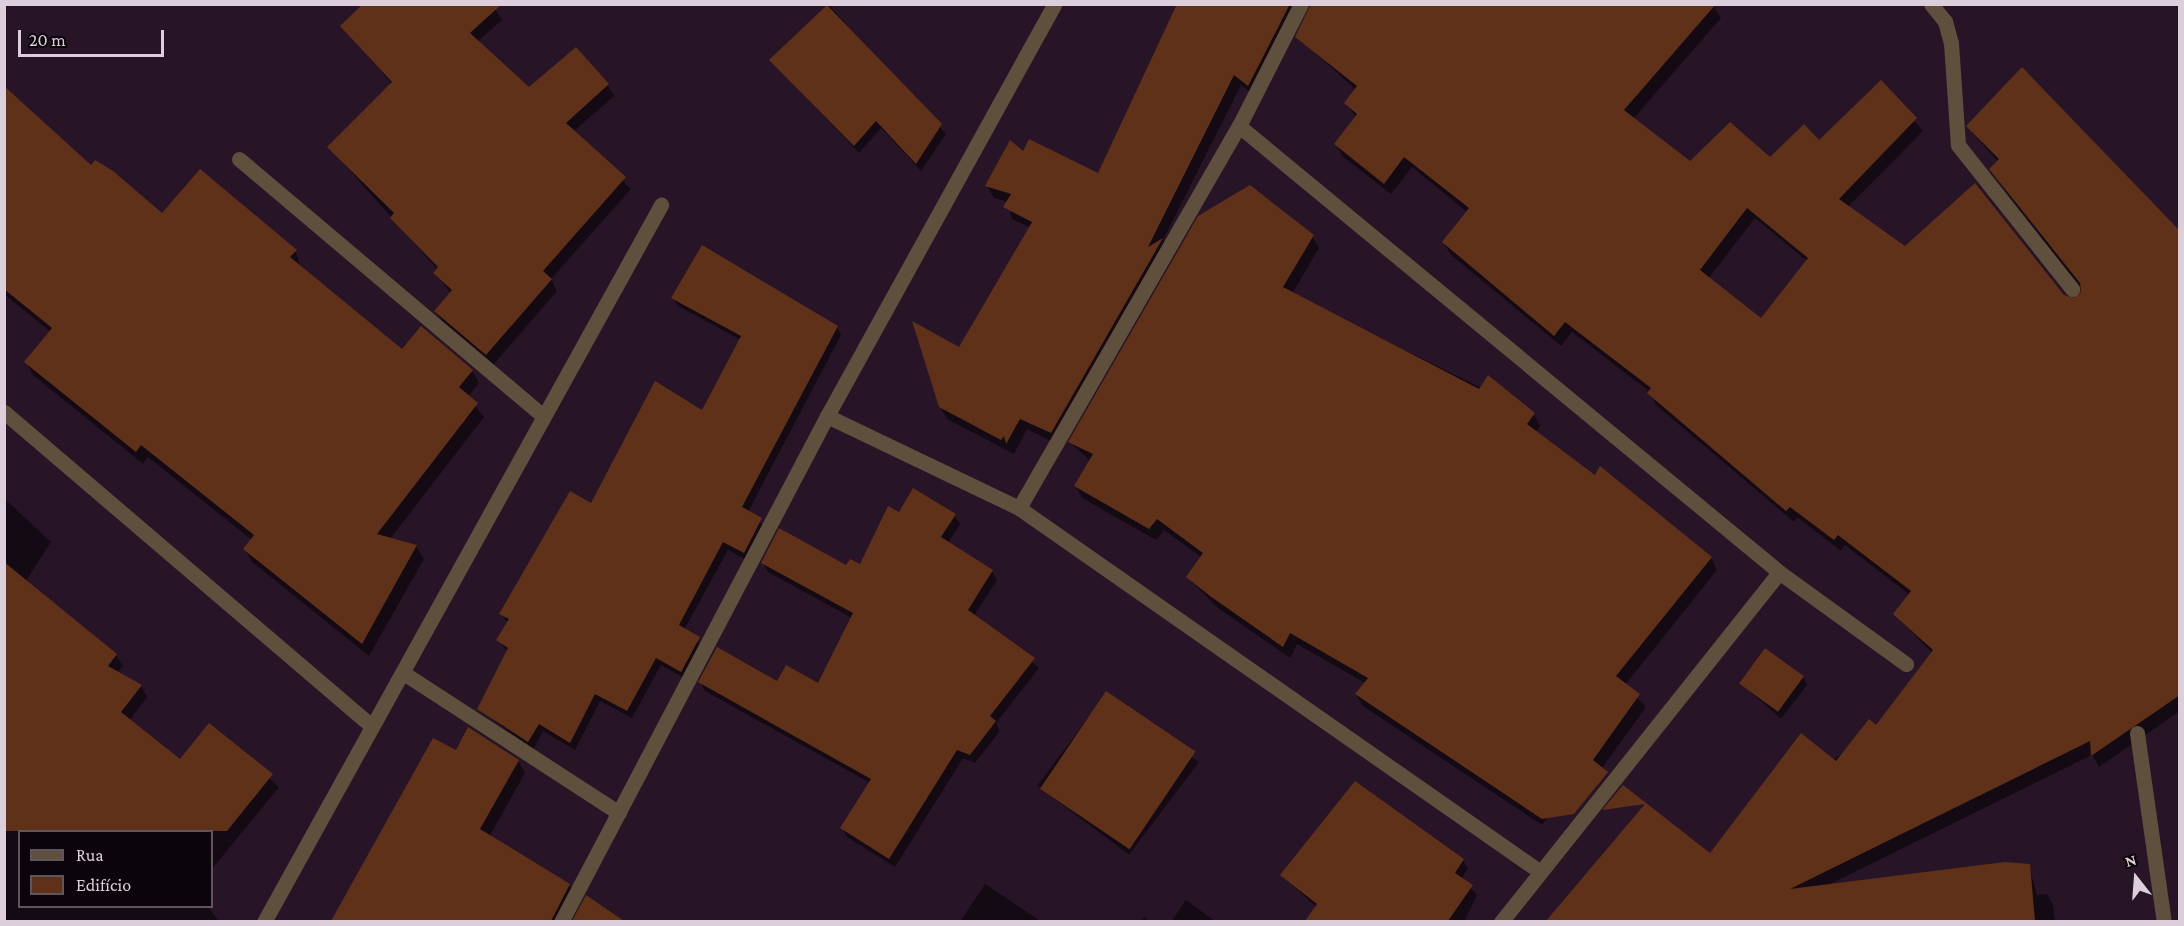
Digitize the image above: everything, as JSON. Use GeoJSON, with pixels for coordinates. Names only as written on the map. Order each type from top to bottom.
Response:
{"type":"FeatureCollection","features":[{"type":"Feature","properties":{"kind":"street"},"geometry":{"type":"LineString","coordinates":[[561,921],[827,416],[1054,4]]}},
{"type":"Feature","properties":{"kind":"street"},"geometry":{"type":"LineString","coordinates":[[1019,508],[1239,126],[1301,4]]}},
{"type":"Feature","properties":{"kind":"street"},"geometry":{"type":"LineString","coordinates":[[1931,4],[1945,21],[1951,43],[1958,145],[2072,289]]}},
{"type":"Feature","properties":{"kind":"street"},"geometry":{"type":"LineString","coordinates":[[1239,126],[1779,572],[1906,664]]}},
{"type":"Feature","properties":{"kind":"street"},"geometry":{"type":"LineString","coordinates":[[239,159],[543,416]]}},
{"type":"Feature","properties":{"kind":"street"},"geometry":{"type":"LineString","coordinates":[[264,921],[370,726],[405,674],[543,416],[661,205]]}},
{"type":"Feature","properties":{"kind":"street"},"geometry":{"type":"LineString","coordinates":[[4,412],[370,726]]}},
{"type":"Feature","properties":{"kind":"street"},"geometry":{"type":"LineString","coordinates":[[827,416],[1019,508],[1539,871]]}},
{"type":"Feature","properties":{"kind":"street"},"geometry":{"type":"LineString","coordinates":[[1501,921],[1779,572]]}},
{"type":"Feature","properties":{"kind":"street"},"geometry":{"type":"LineString","coordinates":[[405,674],[619,813]]}},
{"type":"Feature","properties":{"kind":"street"},"geometry":{"type":"LineString","coordinates":[[2137,733],[2164,921]]}},
{"type":"Feature","properties":{"kind":"building"},"geometry":{"type":"Polygon","coordinates":[[[363,4],[502,4],[470,33],[529,87],[576,47],[609,84],[566,123],[626,177],[543,271],[552,279],[486,355],[434,311],[452,290],[433,273],[438,267],[390,218],[394,213],[327,147],[392,82],[340,26],[363,4]]]}},
{"type":"Feature","properties":{"kind":"building"},"geometry":{"type":"Polygon","coordinates":[[[1177,4],[1290,4],[1248,86],[1234,75],[1148,247],[1163,238],[1051,433],[1020,419],[1006,444],[1004,436],[1001,440],[939,407],[912,321],[959,347],[1032,222],[1003,207],[1011,194],[985,186],[1010,140],[1023,151],[1029,139],[1098,173],[1177,4]]]}},
{"type":"Feature","properties":{"kind":"building"},"geometry":{"type":"Polygon","coordinates":[[[1311,4],[1716,4],[1624,110],[1690,161],[1730,122],[1770,157],[1804,124],[1819,140],[1881,80],[1917,118],[1839,199],[1905,246],[1975,183],[2064,295],[2074,298],[2081,292],[2080,283],[1989,169],[1999,159],[1966,126],[2022,67],[2180,231],[2180,695],[2091,756],[2090,741],[1790,889],[2005,862],[2030,864],[2035,921],[1546,921],[1645,804],[1602,810],[1623,785],[1710,853],[1801,733],[1836,761],[1869,719],[1876,725],[1933,650],[1893,614],[1911,591],[1838,535],[1834,540],[1790,507],[1786,511],[1647,393],[1651,388],[1565,322],[1554,336],[1442,242],[1469,208],[1404,157],[1384,184],[1334,144],[1357,114],[1344,103],[1357,86],[1295,37],[1311,4]],[[1747,208],[1700,270],[1761,318],[1808,258],[1747,208]]]}},
{"type":"Feature","properties":{"kind":"building"},"geometry":{"type":"Polygon","coordinates":[[[827,5],[942,124],[916,164],[876,121],[854,146],[769,60],[827,5]]]}},
{"type":"Feature","properties":{"kind":"building"},"geometry":{"type":"Polygon","coordinates":[[[4,86],[91,165],[95,160],[113,171],[162,213],[200,169],[297,250],[290,257],[402,349],[421,326],[473,370],[459,387],[478,403],[377,534],[417,545],[362,644],[243,549],[254,535],[141,445],[136,452],[24,362],[52,328],[4,289],[4,86]]]}},
{"type":"Feature","properties":{"kind":"building"},"geometry":{"type":"Polygon","coordinates":[[[1250,185],[1314,235],[1283,287],[1479,389],[1488,375],[1535,413],[1527,424],[1595,475],[1600,466],[1712,557],[1616,676],[1640,694],[1593,760],[1608,772],[1574,814],[1542,819],[1355,694],[1368,678],[1290,633],[1283,647],[1210,596],[1186,577],[1203,553],[1157,519],[1149,529],[1074,486],[1093,454],[1068,442],[1198,216],[1250,185]]]}},
{"type":"Feature","properties":{"kind":"building"},"geometry":{"type":"Polygon","coordinates":[[[702,245],[838,326],[742,507],[762,518],[744,553],[723,542],[679,625],[700,637],[681,672],[656,658],[627,711],[595,694],[570,743],[539,724],[528,742],[477,709],[508,648],[496,640],[509,619],[499,614],[570,491],[591,503],[655,381],[702,410],[741,336],[671,298],[702,245]]]}},
{"type":"Feature","properties":{"kind":"building"},"geometry":{"type":"Polygon","coordinates":[[[913,488],[956,514],[941,537],[993,570],[968,610],[1035,658],[990,716],[996,721],[970,755],[957,750],[889,859],[840,828],[871,779],[698,682],[717,647],[777,681],[786,665],[818,683],[853,613],[761,563],[779,528],[846,565],[850,559],[860,564],[888,506],[899,512],[913,488]]]}},
{"type":"Feature","properties":{"kind":"building"},"geometry":{"type":"Polygon","coordinates":[[[4,562],[117,654],[108,666],[142,685],[121,712],[180,759],[209,723],[273,774],[227,831],[4,831],[4,562]]]}},
{"type":"Feature","properties":{"kind":"building"},"geometry":{"type":"Polygon","coordinates":[[[1765,648],[1804,676],[1778,712],[1739,684],[1765,648]]]}},
{"type":"Feature","properties":{"kind":"building"},"geometry":{"type":"Polygon","coordinates":[[[1106,691],[1196,751],[1130,849],[1040,789],[1106,691]]]}},
{"type":"Feature","properties":{"kind":"building"},"geometry":{"type":"Polygon","coordinates":[[[468,727],[519,760],[480,829],[570,884],[551,921],[331,921],[433,738],[456,750],[468,727]]]}},
{"type":"Feature","properties":{"kind":"building"},"geometry":{"type":"Polygon","coordinates":[[[1355,781],[1464,859],[1455,873],[1473,885],[1448,921],[1305,921],[1317,904],[1280,875],[1355,781]]]}},
{"type":"Feature","properties":{"kind":"building"},"geometry":{"type":"Polygon","coordinates":[[[586,895],[624,921],[572,921],[586,895]]]}}]}
